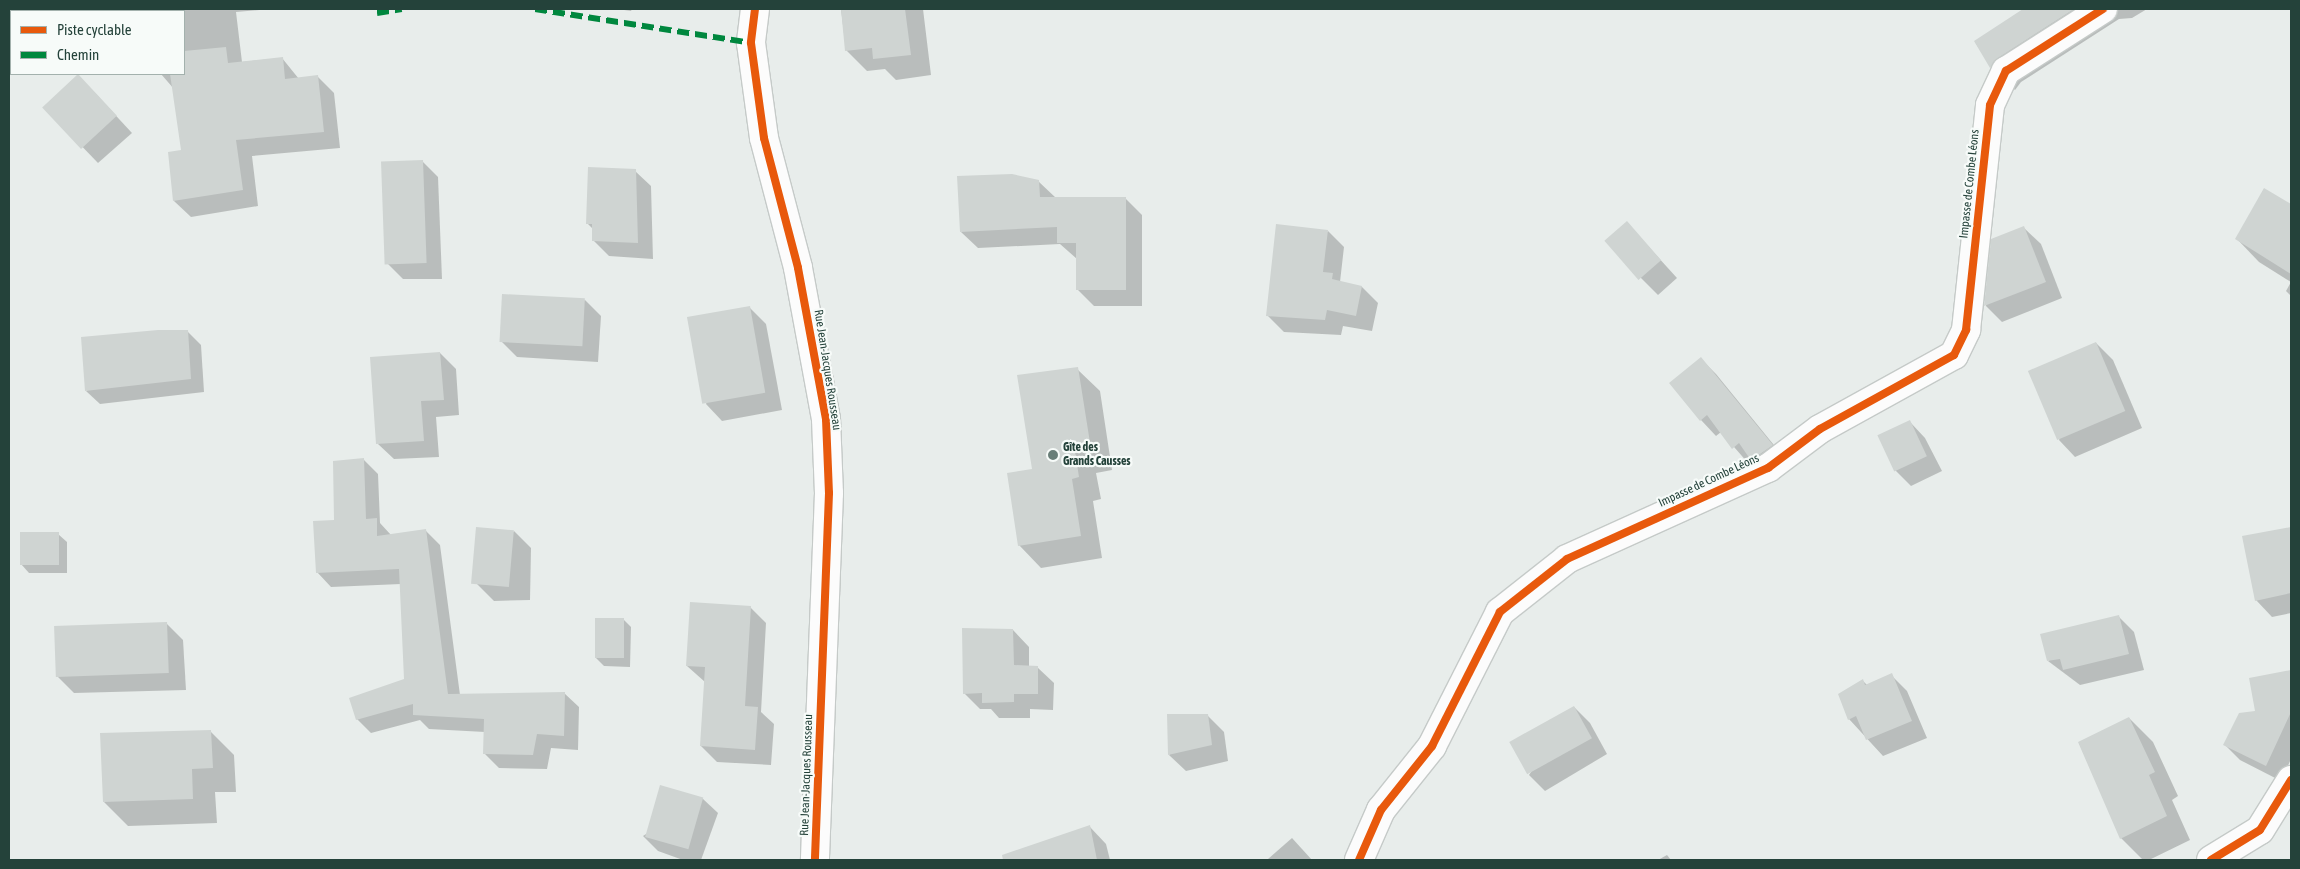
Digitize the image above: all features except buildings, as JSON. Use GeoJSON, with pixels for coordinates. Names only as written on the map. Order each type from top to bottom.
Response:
{"type":"FeatureCollection","features":[{"type":"Feature","properties":{"kind":"street","name":"Rue Jean-Jacques Rousseau"},"geometry":{"type":"LineString","coordinates":[[755,9],[751,44],[764,138],[798,268],[826,419],[829,493],[816,860]]}},
{"type":"Feature","properties":{"kind":"street","name":"Impasse de Combe Léons"},"geometry":{"type":"LineString","coordinates":[[1359,860],[1381,810],[1432,746],[1500,612],[1567,559],[1768,468],[1820,429],[1954,355],[1966,330],[1990,105],[2006,71],[2103,9]]}},
{"type":"Feature","properties":{"kind":"street"},"geometry":{"type":"LineString","coordinates":[[2211,860],[2260,830],[2291,780]]}},
{"type":"Feature","properties":{"kind":"marked path"},"geometry":{"type":"LineString","coordinates":[[377,13],[402,9]]}},
{"type":"Feature","properties":{"kind":"marked path"},"geometry":{"type":"LineString","coordinates":[[535,9],[751,43]]}},
{"type":"Feature","properties":{"kind":"cycle path"},"geometry":{"type":"LineString","coordinates":[[755,9],[751,43],[764,138],[798,268],[826,419],[829,493],[815,860]]}},
{"type":"Feature","properties":{"kind":"cycle path"},"geometry":{"type":"LineString","coordinates":[[1359,860],[1381,810],[1432,746],[1500,612],[1567,559],[1768,468],[1820,429],[1954,355],[1966,330],[1990,105],[2006,71],[2103,9]]}},
{"type":"Feature","properties":{"kind":"cycle path"},"geometry":{"type":"LineString","coordinates":[[2211,860],[2260,830],[2291,780]]}},
{"type":"Feature","properties":{"kind":"place","name":"Gîte des Grands Causses"},"geometry":{"type":"Point","coordinates":[1053,455]}}]}
